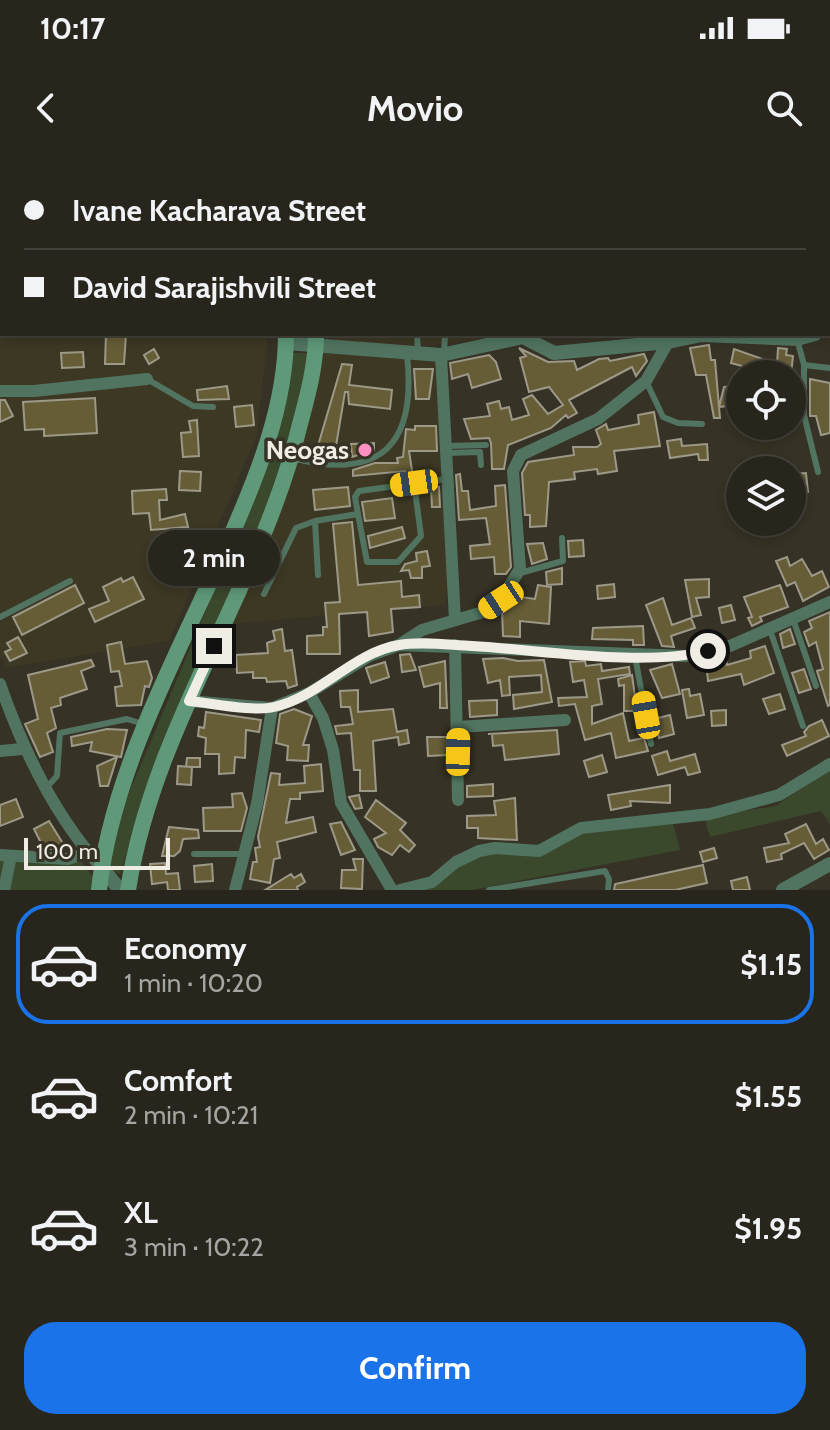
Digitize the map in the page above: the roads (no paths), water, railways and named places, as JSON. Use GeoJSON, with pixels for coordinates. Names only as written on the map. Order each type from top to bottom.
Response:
{"type":"FeatureCollection","features":[{"type":"Feature","properties":{"kind":"main road"},"geometry":{"type":"LineString","coordinates":[[99,890],[127,770],[257,475],[274,418],[286,338]]}},
{"type":"Feature","properties":{"kind":"main road"},"geometry":{"type":"LineString","coordinates":[[128,890],[148,799],[269,524],[292,458],[316,340]]}},
{"type":"Feature","properties":{"kind":"street"},"geometry":{"type":"LineString","coordinates":[[286,338],[413,354],[443,354],[520,336]]}},
{"type":"Feature","properties":{"kind":"street"},"geometry":{"type":"LineString","coordinates":[[526,336],[554,353],[668,342],[697,336]]}},
{"type":"Feature","properties":{"kind":"street"},"geometry":{"type":"LineString","coordinates":[[726,336],[797,339],[808,336]]}},
{"type":"Feature","properties":{"kind":"street"},"geometry":{"type":"LineString","coordinates":[[189,701],[272,708],[309,693],[371,655],[399,645],[422,630],[483,612],[501,600],[520,569],[513,471],[521,455],[598,419],[646,381],[668,342]]}},
{"type":"Feature","properties":{"kind":"street"},"geometry":{"type":"LineString","coordinates":[[443,354],[455,620]]}},
{"type":"Feature","properties":{"kind":"street"},"geometry":{"type":"LineString","coordinates":[[0,391],[34,391],[147,379]]}},
{"type":"Feature","properties":{"kind":"street"},"geometry":{"type":"LineString","coordinates":[[399,645],[686,656],[730,646],[830,602]]}},
{"type":"Feature","properties":{"kind":"street"},"geometry":{"type":"LineString","coordinates":[[455,645],[459,727],[458,800]]}},
{"type":"Feature","properties":{"kind":"street"},"geometry":{"type":"LineString","coordinates":[[0,684],[23,749],[88,852],[120,890]]}},
{"type":"Feature","properties":{"kind":"street"},"geometry":{"type":"LineString","coordinates":[[309,693],[323,718],[333,750],[341,803],[392,890]]}},
{"type":"Feature","properties":{"kind":"street"},"geometry":{"type":"LineString","coordinates":[[235,890],[246,854],[272,708]]}},
{"type":"Feature","properties":{"kind":"street"},"geometry":{"type":"LineString","coordinates":[[459,727],[565,720]]}},
{"type":"Feature","properties":{"kind":"street"},"geometry":{"type":"LineString","coordinates":[[0,751],[23,749]]}},
{"type":"Feature","properties":{"kind":"street"},"geometry":{"type":"LineString","coordinates":[[400,890],[432,882],[456,862],[479,851],[495,848],[539,851],[581,828],[710,814],[779,795],[830,764]]}},
{"type":"Feature","properties":{"kind":"street"},"geometry":{"type":"LineString","coordinates":[[4,890],[6,856],[68,859],[88,852]]}},
{"type":"Feature","properties":{"kind":"street"},"geometry":{"type":"LineString","coordinates":[[783,890],[830,864]]}},
{"type":"Feature","properties":{"kind":"lane"},"geometry":{"type":"LineString","coordinates":[[292,458],[319,465],[349,466],[373,461],[386,451],[404,418],[417,336]]}},
{"type":"Feature","properties":{"kind":"lane"},"geometry":{"type":"LineString","coordinates":[[443,354],[445,336]]}},
{"type":"Feature","properties":{"kind":"lane"},"geometry":{"type":"LineString","coordinates":[[797,339],[803,360]]}},
{"type":"Feature","properties":{"kind":"lane"},"geometry":{"type":"LineString","coordinates":[[806,365],[830,368]]}},
{"type":"Feature","properties":{"kind":"lane"},"geometry":{"type":"LineString","coordinates":[[147,379],[193,406],[213,407]]}},
{"type":"Feature","properties":{"kind":"lane"},"geometry":{"type":"LineString","coordinates":[[646,381],[663,417],[678,423],[702,424]]}},
{"type":"Feature","properties":{"kind":"lane"},"geometry":{"type":"LineString","coordinates":[[806,423],[818,472]]}},
{"type":"Feature","properties":{"kind":"lane"},"geometry":{"type":"LineString","coordinates":[[446,450],[486,445]]}},
{"type":"Feature","properties":{"kind":"lane"},"geometry":{"type":"LineString","coordinates":[[446,450],[480,452],[481,465]]}},
{"type":"Feature","properties":{"kind":"lane"},"geometry":{"type":"LineString","coordinates":[[414,483],[421,536],[398,562],[367,562],[355,497],[359,491],[414,483],[447,479]]}},
{"type":"Feature","properties":{"kind":"lane"},"geometry":{"type":"LineString","coordinates":[[264,594],[296,528],[315,521],[358,514]]}},
{"type":"Feature","properties":{"kind":"lane"},"geometry":{"type":"LineString","coordinates":[[315,521],[318,575]]}},
{"type":"Feature","properties":{"kind":"lane"},"geometry":{"type":"LineString","coordinates":[[517,574],[563,561],[562,538]]}},
{"type":"Feature","properties":{"kind":"lane"},"geometry":{"type":"LineString","coordinates":[[0,617],[70,581]]}},
{"type":"Feature","properties":{"kind":"lane"},"geometry":{"type":"LineString","coordinates":[[793,619],[816,686]]}},
{"type":"Feature","properties":{"kind":"lane"},"geometry":{"type":"LineString","coordinates":[[770,630],[803,726]]}},
{"type":"Feature","properties":{"kind":"lane"},"geometry":{"type":"LineString","coordinates":[[635,656],[651,744]]}},
{"type":"Feature","properties":{"kind":"lane"},"geometry":{"type":"LineString","coordinates":[[46,788],[57,776],[60,733],[127,719],[147,725]]}},
{"type":"Feature","properties":{"kind":"lane"},"geometry":{"type":"LineString","coordinates":[[194,854],[246,854]]}},
{"type":"Feature","properties":{"kind":"lane"},"geometry":{"type":"LineString","coordinates":[[489,890],[513,884],[537,888],[605,871],[609,879],[608,890]]}},
{"type":"Feature","properties":{"kind":"place","name":"Neogas"},"geometry":{"type":"Point","coordinates":[365,450]}}]}
